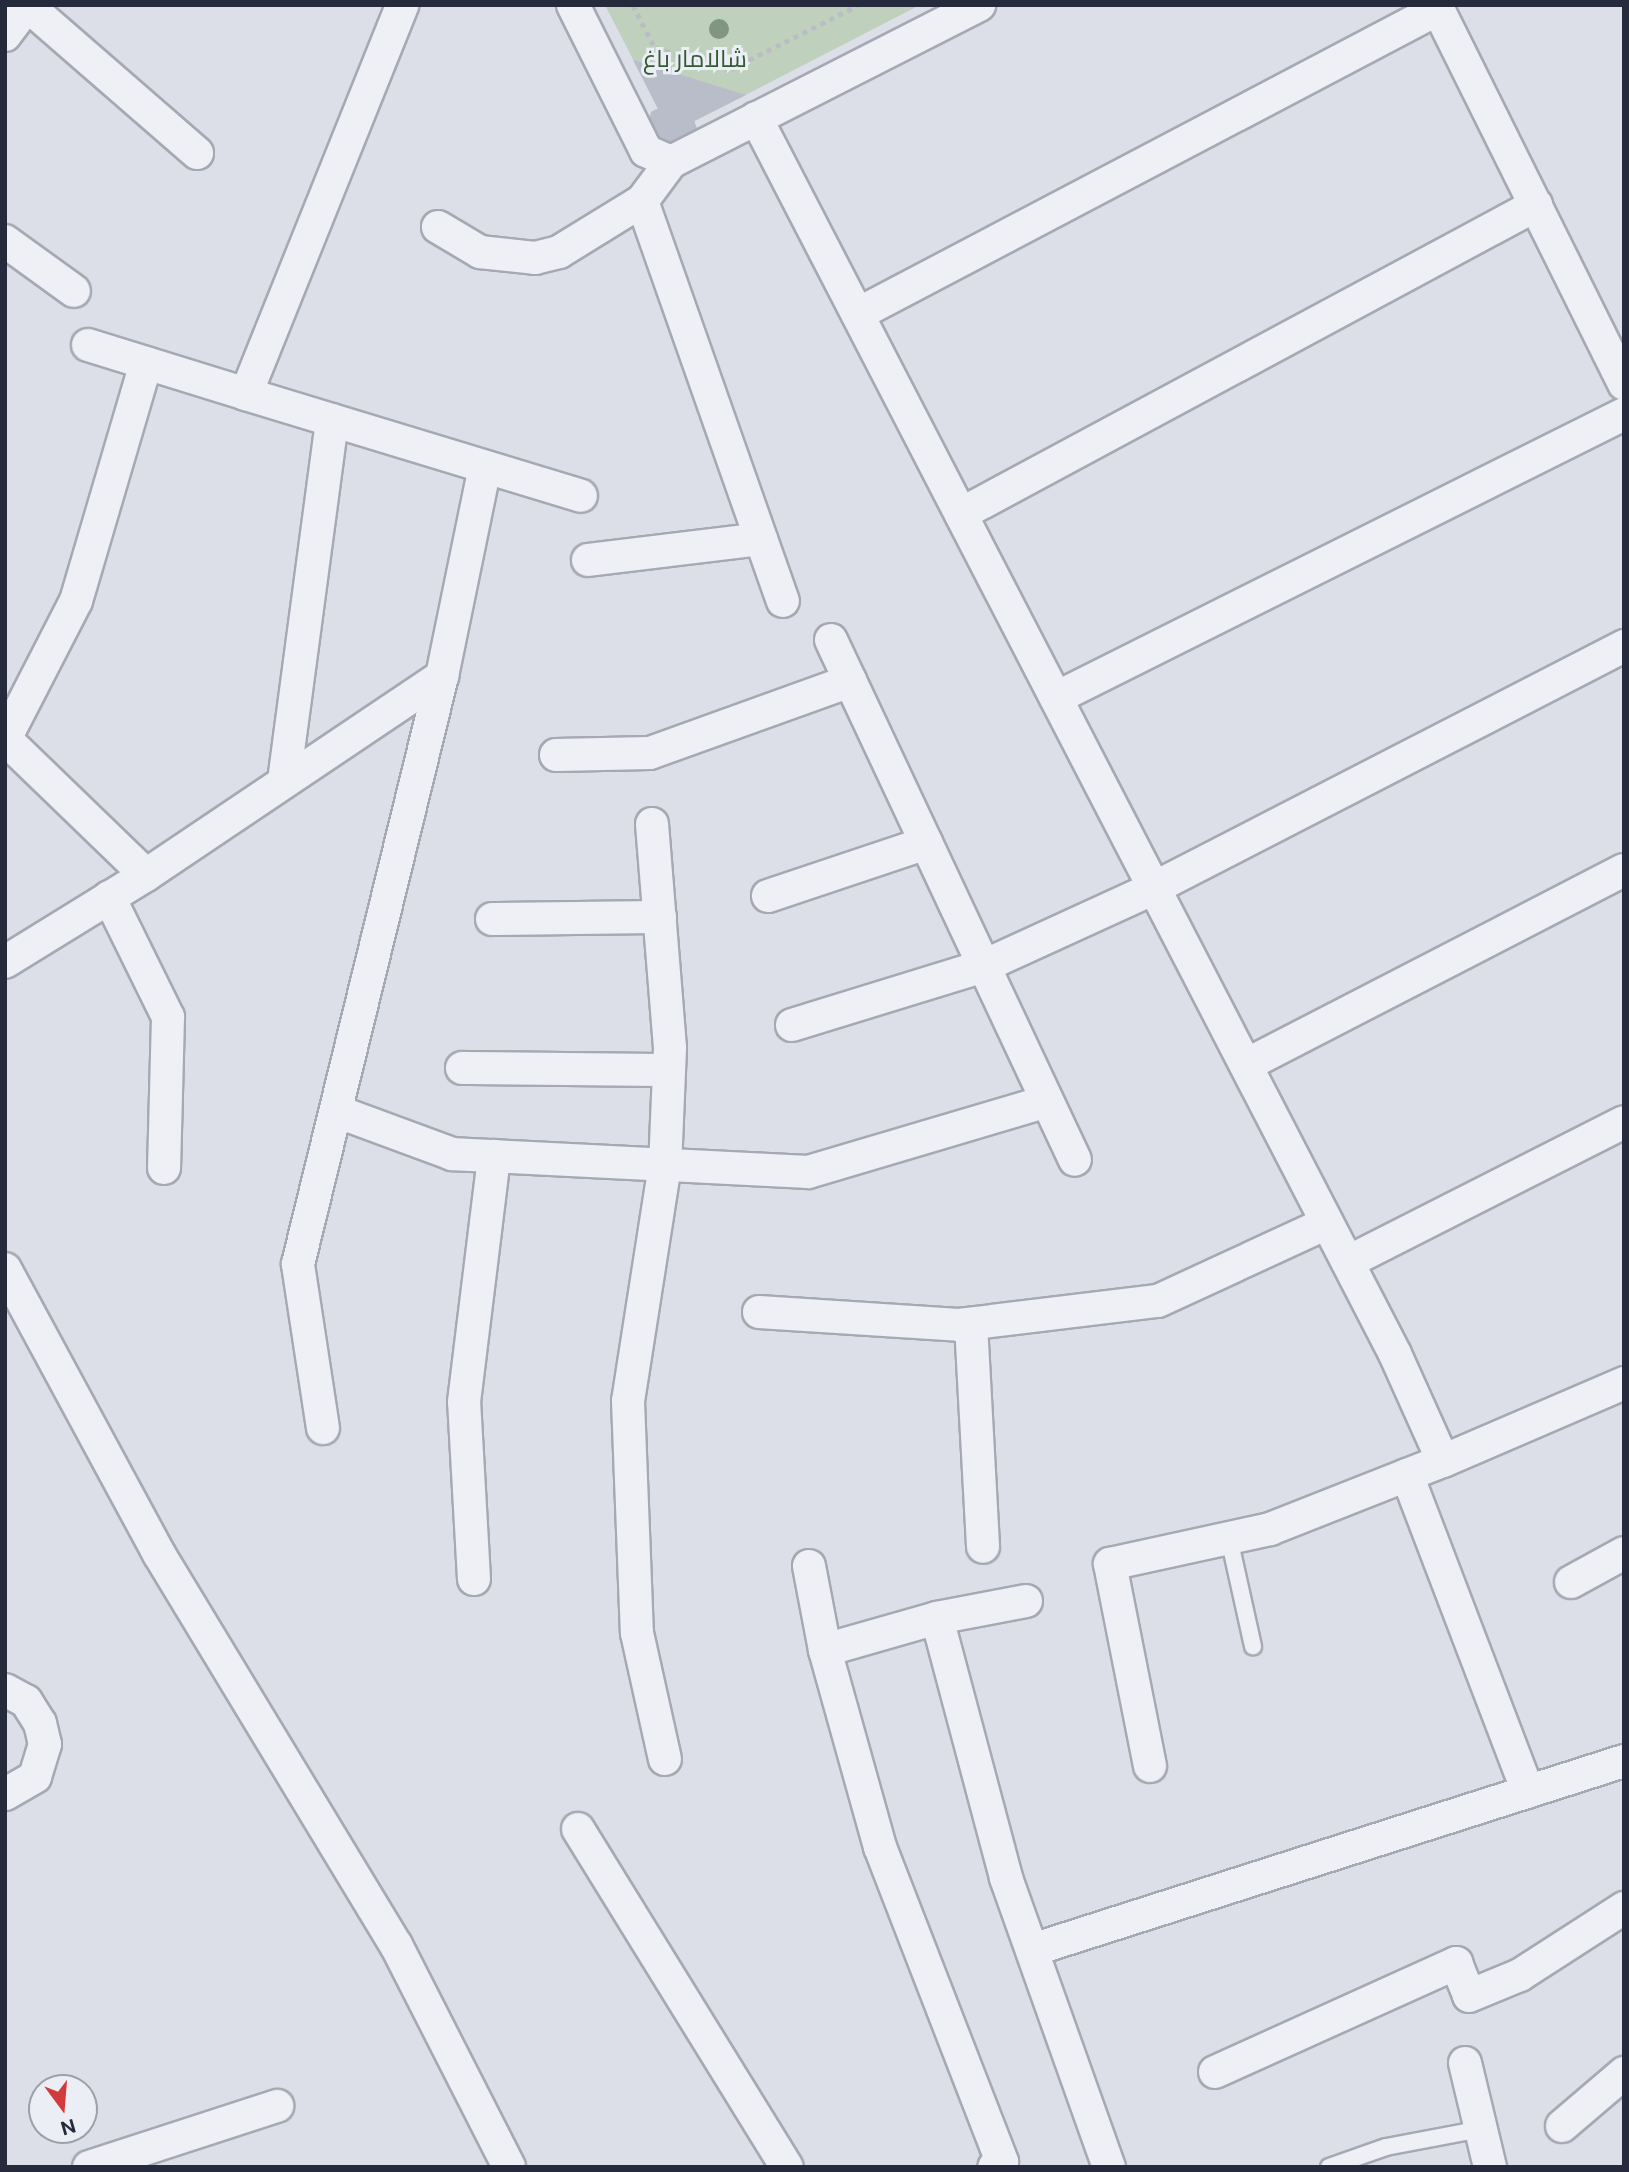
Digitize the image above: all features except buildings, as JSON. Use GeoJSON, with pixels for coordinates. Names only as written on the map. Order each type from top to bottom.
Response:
{"type":"FeatureCollection","features":[{"type":"Feature","properties":{"kind":"street"},"geometry":{"type":"LineString","coordinates":[[5,35],[28,5],[197,153]]}},
{"type":"Feature","properties":{"kind":"street"},"geometry":{"type":"LineString","coordinates":[[246,394],[402,5]]}},
{"type":"Feature","properties":{"kind":"street"},"geometry":{"type":"LineString","coordinates":[[573,5],[646,151],[671,162]]}},
{"type":"Feature","properties":{"kind":"street"},"geometry":{"type":"LineString","coordinates":[[438,227],[480,252],[536,258],[559,252],[642,201],[671,162],[979,5]]}},
{"type":"Feature","properties":{"kind":"street"},"geometry":{"type":"LineString","coordinates":[[858,314],[1437,7],[1624,384]]}},
{"type":"Feature","properties":{"kind":"street"},"geometry":{"type":"LineString","coordinates":[[756,118],[1348,1262],[1443,1461]]}},
{"type":"Feature","properties":{"kind":"street"},"geometry":{"type":"LineString","coordinates":[[642,201],[783,601]]}},
{"type":"Feature","properties":{"kind":"street"},"geometry":{"type":"LineString","coordinates":[[961,514],[1536,205]]}},
{"type":"Feature","properties":{"kind":"street"},"geometry":{"type":"LineString","coordinates":[[5,242],[74,291]]}},
{"type":"Feature","properties":{"kind":"street"},"geometry":{"type":"LineString","coordinates":[[88,345],[581,496]]}},
{"type":"Feature","properties":{"kind":"street"},"geometry":{"type":"LineString","coordinates":[[145,875],[5,739],[76,601],[146,363]]}},
{"type":"Feature","properties":{"kind":"street"},"geometry":{"type":"LineString","coordinates":[[1056,698],[1624,414]]}},
{"type":"Feature","properties":{"kind":"street"},"geometry":{"type":"LineString","coordinates":[[284,781],[331,420]]}},
{"type":"Feature","properties":{"kind":"street"},"geometry":{"type":"LineString","coordinates":[[323,1428],[298,1264],[442,676],[485,467]]}},
{"type":"Feature","properties":{"kind":"street"},"geometry":{"type":"LineString","coordinates":[[588,559],[761,539]]}},
{"type":"Feature","properties":{"kind":"street"},"geometry":{"type":"LineString","coordinates":[[831,640],[1074,1160]]}},
{"type":"Feature","properties":{"kind":"street"},"geometry":{"type":"LineString","coordinates":[[792,1025],[984,966],[1154,888],[1624,646]]}},
{"type":"Feature","properties":{"kind":"street"},"geometry":{"type":"LineString","coordinates":[[5,962],[145,875],[442,676]]}},
{"type":"Feature","properties":{"kind":"street"},"geometry":{"type":"LineString","coordinates":[[556,755],[650,753],[850,681]]}},
{"type":"Feature","properties":{"kind":"street"},"geometry":{"type":"LineString","coordinates":[[652,824],[669,1070],[665,1165],[628,1401],[637,1633],[665,1759]]}},
{"type":"Feature","properties":{"kind":"street"},"geometry":{"type":"LineString","coordinates":[[768,896],[926,844]]}},
{"type":"Feature","properties":{"kind":"street"},"geometry":{"type":"LineString","coordinates":[[1246,1065],[1624,870]]}},
{"type":"Feature","properties":{"kind":"street"},"geometry":{"type":"LineString","coordinates":[[109,897],[168,1017],[164,1168]]}},
{"type":"Feature","properties":{"kind":"street"},"geometry":{"type":"LineString","coordinates":[[492,919],[660,917]]}},
{"type":"Feature","properties":{"kind":"street"},"geometry":{"type":"LineString","coordinates":[[462,1068],[669,1070]]}},
{"type":"Feature","properties":{"kind":"street"},"geometry":{"type":"LineString","coordinates":[[336,1111],[452,1154],[808,1172],[1047,1101]]}},
{"type":"Feature","properties":{"kind":"street"},"geometry":{"type":"LineString","coordinates":[[1348,1262],[1624,1122]]}},
{"type":"Feature","properties":{"kind":"street"},"geometry":{"type":"LineString","coordinates":[[474,1579],[464,1402],[494,1156]]}},
{"type":"Feature","properties":{"kind":"street"},"geometry":{"type":"LineString","coordinates":[[759,1312],[847,1321],[971,1324],[1157,1301],[1327,1223]]}},
{"type":"Feature","properties":{"kind":"street"},"geometry":{"type":"LineString","coordinates":[[5,1269],[159,1554],[396,1945],[509,2167]]}},
{"type":"Feature","properties":{"kind":"street"},"geometry":{"type":"LineString","coordinates":[[971,1324],[983,1547]]}},
{"type":"Feature","properties":{"kind":"street"},"geometry":{"type":"LineString","coordinates":[[1150,1766],[1110,1563],[1270,1529],[1443,1461],[1624,1382]]}},
{"type":"Feature","properties":{"kind":"street"},"geometry":{"type":"LineString","coordinates":[[1407,1475],[1528,1792]]}},
{"type":"Feature","properties":{"kind":"street"},"geometry":{"type":"LineString","coordinates":[[1571,1582],[1624,1553]]}},
{"type":"Feature","properties":{"kind":"street"},"geometry":{"type":"LineString","coordinates":[[809,1566],[825,1650],[880,1847],[1002,2162],[994,2167]]}},
{"type":"Feature","properties":{"kind":"street"},"geometry":{"type":"LineString","coordinates":[[825,1650],[937,1618],[1026,1601]]}},
{"type":"Feature","properties":{"kind":"street"},"geometry":{"type":"LineString","coordinates":[[937,1618],[981,1796],[1109,2167]]}},
{"type":"Feature","properties":{"kind":"street"},"geometry":{"type":"LineString","coordinates":[[5,1690],[26,1701],[40,1723],[45,1744],[35,1777],[5,1794]]}},
{"type":"Feature","properties":{"kind":"street"},"geometry":{"type":"LineString","coordinates":[[1032,1950],[1624,1761]]}},
{"type":"Feature","properties":{"kind":"street"},"geometry":{"type":"LineString","coordinates":[[578,1829],[788,2167]]}},
{"type":"Feature","properties":{"kind":"street"},"geometry":{"type":"LineString","coordinates":[[1215,2072],[1456,1963],[1469,1996],[1520,1975],[1624,1908]]}},
{"type":"Feature","properties":{"kind":"street"},"geometry":{"type":"LineString","coordinates":[[1465,2063],[1490,2167]]}},
{"type":"Feature","properties":{"kind":"street"},"geometry":{"type":"LineString","coordinates":[[1562,2126],[1624,2073]]}},
{"type":"Feature","properties":{"kind":"street"},"geometry":{"type":"LineString","coordinates":[[89,2167],[162,2156],[278,2106]]}},
{"type":"Feature","properties":{"kind":"lane"},"geometry":{"type":"LineString","coordinates":[[1229,1538],[1253,1646]]}},
{"type":"Feature","properties":{"kind":"lane"},"geometry":{"type":"LineString","coordinates":[[1329,2167],[1386,2147],[1480,2129]]}},
{"type":"Feature","properties":{"kind":"path"},"geometry":{"type":"LineString","coordinates":[[633,5],[655,48],[731,69],[858,5]]}},
{"type":"Feature","properties":{"kind":"green space","name":"شالامار باغ"},"geometry":{"type":"Polygon","coordinates":[[[605,5],[920,5],[695,121],[691,145],[651,112],[658,108],[605,5]]]}}]}
